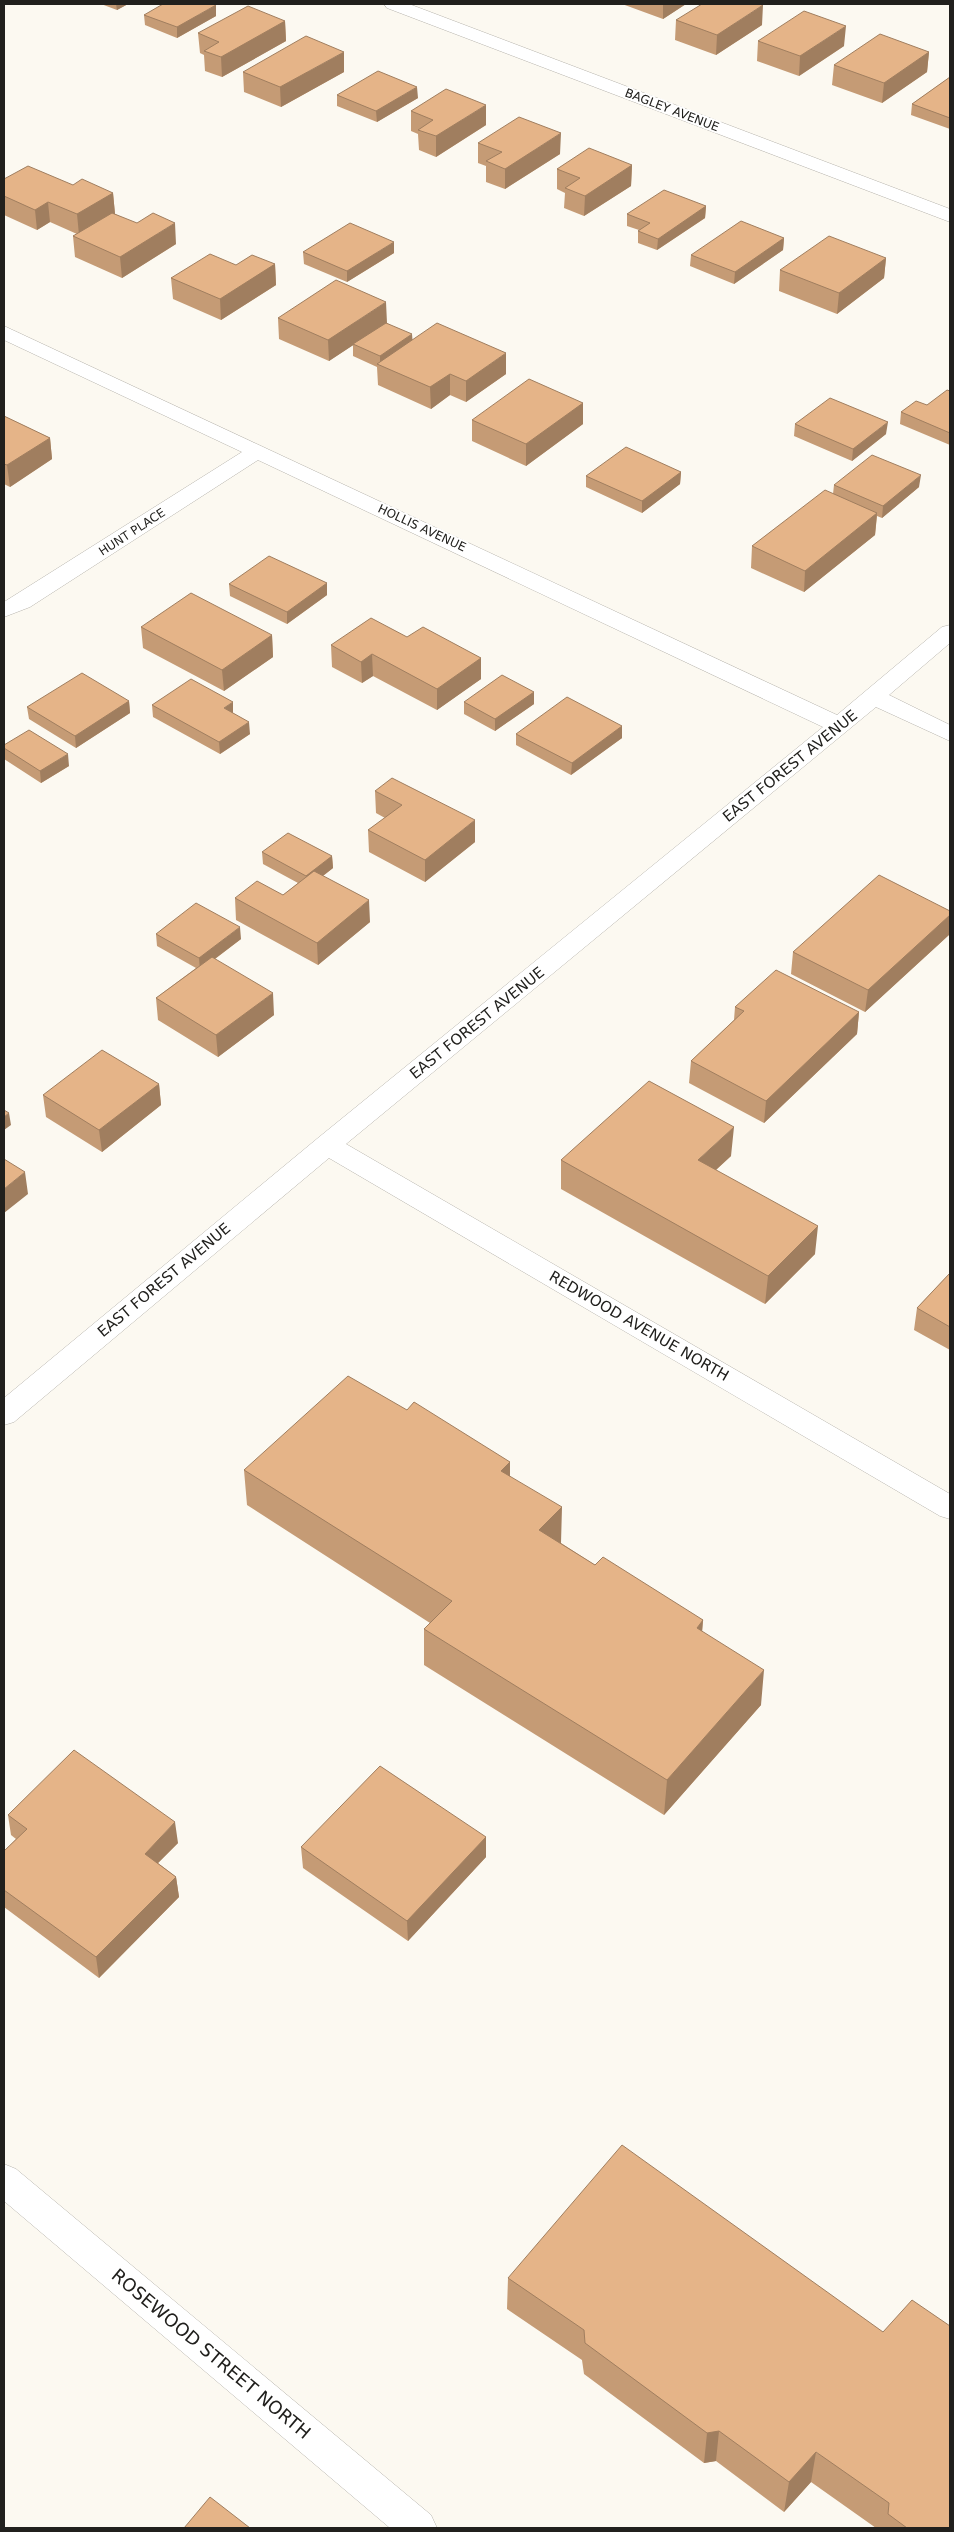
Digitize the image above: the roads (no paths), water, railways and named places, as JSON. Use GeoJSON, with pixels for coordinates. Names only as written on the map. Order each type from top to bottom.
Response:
{"type":"FeatureCollection","features":[{"type":"Feature","properties":{"kind":"street","name":"BAGLEY AVENUE"},"geometry":{"type":"LineString","coordinates":[[393,4],[950,216]]}},
{"type":"Feature","properties":{"kind":"street","name":"HOLLIS AVENUE"},"geometry":{"type":"LineString","coordinates":[[4,332],[840,726]]}},
{"type":"Feature","properties":{"kind":"street","name":"HUNT PLACE"},"geometry":{"type":"LineString","coordinates":[[4,610],[22,602],[258,451]]}},
{"type":"Feature","properties":{"kind":"street","name":"EAST FOREST AVENUE"},"geometry":{"type":"LineString","coordinates":[[4,1414],[327,1146],[840,726],[950,632]]}},
{"type":"Feature","properties":{"kind":"street"},"geometry":{"type":"LineString","coordinates":[[874,697],[950,734]]}},
{"type":"Feature","properties":{"kind":"street","name":"REDWOOD AVENUE NORTH"},"geometry":{"type":"LineString","coordinates":[[327,1146],[950,1508]]}},
{"type":"Feature","properties":{"kind":"street","name":"ROSEWOOD STREET NORTH"},"geometry":{"type":"LineString","coordinates":[[4,2180],[418,2528]]}}]}
